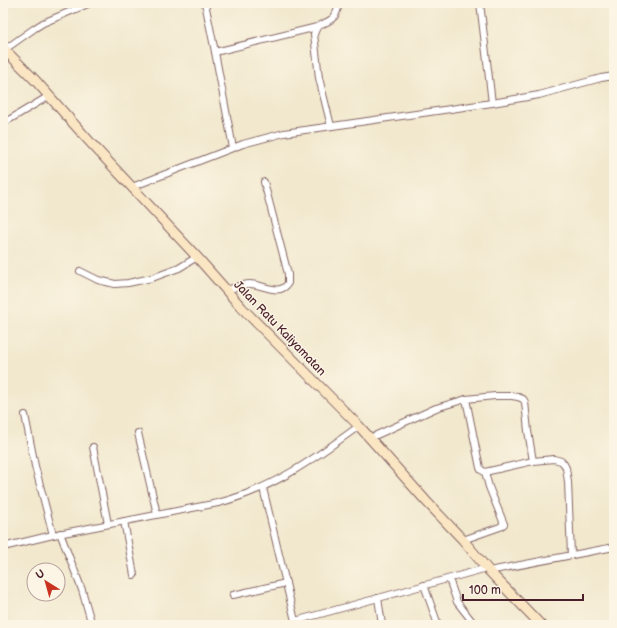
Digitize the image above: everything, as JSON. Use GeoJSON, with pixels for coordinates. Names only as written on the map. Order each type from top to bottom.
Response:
{"type":"FeatureCollection","features":[{"type":"Feature","properties":{"kind":"main road","name":"Jalan Ratu Kaliyamatan"},"geometry":{"type":"LineString","coordinates":[[4,49],[49,96],[260,327],[359,426],[463,540],[488,570],[540,625]]}},
{"type":"Feature","properties":{"kind":"street"},"geometry":{"type":"LineString","coordinates":[[4,49],[35,28],[88,3]]}},
{"type":"Feature","properties":{"kind":"street"},"geometry":{"type":"LineString","coordinates":[[205,3],[233,148]]}},
{"type":"Feature","properties":{"kind":"street"},"geometry":{"type":"LineString","coordinates":[[215,52],[317,27],[334,18],[338,10],[339,3]]}},
{"type":"Feature","properties":{"kind":"street"},"geometry":{"type":"LineString","coordinates":[[480,3],[492,103]]}},
{"type":"Feature","properties":{"kind":"street"},"geometry":{"type":"LineString","coordinates":[[317,27],[314,34],[317,64],[331,126]]}},
{"type":"Feature","properties":{"kind":"street"},"geometry":{"type":"LineString","coordinates":[[132,187],[243,144],[284,133],[539,95],[601,78],[614,76]]}},
{"type":"Feature","properties":{"kind":"street"},"geometry":{"type":"LineString","coordinates":[[3,123],[49,96]]}},
{"type":"Feature","properties":{"kind":"street"},"geometry":{"type":"LineString","coordinates":[[226,290],[249,284],[279,290],[285,287],[288,283],[288,274],[264,182]]}},
{"type":"Feature","properties":{"kind":"street"},"geometry":{"type":"LineString","coordinates":[[80,271],[98,280],[114,284],[128,283],[152,278],[179,268],[197,257]]}},
{"type":"Feature","properties":{"kind":"street"},"geometry":{"type":"LineString","coordinates":[[370,438],[436,408],[466,399],[495,396],[518,397],[523,399],[525,402],[533,461]]}},
{"type":"Feature","properties":{"kind":"street"},"geometry":{"type":"LineString","coordinates":[[463,540],[500,527],[504,524],[489,487],[485,472],[481,470],[466,399]]}},
{"type":"Feature","properties":{"kind":"street"},"geometry":{"type":"LineString","coordinates":[[25,415],[35,466],[52,534]]}},
{"type":"Feature","properties":{"kind":"street"},"geometry":{"type":"LineString","coordinates":[[3,547],[52,534],[233,499],[263,488],[280,479],[308,462],[359,426]]}},
{"type":"Feature","properties":{"kind":"street"},"geometry":{"type":"LineString","coordinates":[[138,433],[157,514]]}},
{"type":"Feature","properties":{"kind":"street"},"geometry":{"type":"LineString","coordinates":[[93,447],[108,524]]}},
{"type":"Feature","properties":{"kind":"street"},"geometry":{"type":"LineString","coordinates":[[485,472],[533,461],[554,459],[564,464],[568,482],[571,555]]}},
{"type":"Feature","properties":{"kind":"street"},"geometry":{"type":"LineString","coordinates":[[263,488],[296,623],[378,598],[449,579],[488,570],[614,547]]}},
{"type":"Feature","properties":{"kind":"street"},"geometry":{"type":"LineString","coordinates":[[124,520],[134,575]]}},
{"type":"Feature","properties":{"kind":"street"},"geometry":{"type":"LineString","coordinates":[[60,533],[82,590],[92,625]]}},
{"type":"Feature","properties":{"kind":"street"},"geometry":{"type":"LineString","coordinates":[[449,579],[457,602],[475,625]]}},
{"type":"Feature","properties":{"kind":"street"},"geometry":{"type":"LineString","coordinates":[[233,595],[286,583]]}},
{"type":"Feature","properties":{"kind":"street"},"geometry":{"type":"LineString","coordinates":[[424,586],[437,622]]}},
{"type":"Feature","properties":{"kind":"street"},"geometry":{"type":"LineString","coordinates":[[378,598],[382,625]]}}]}
